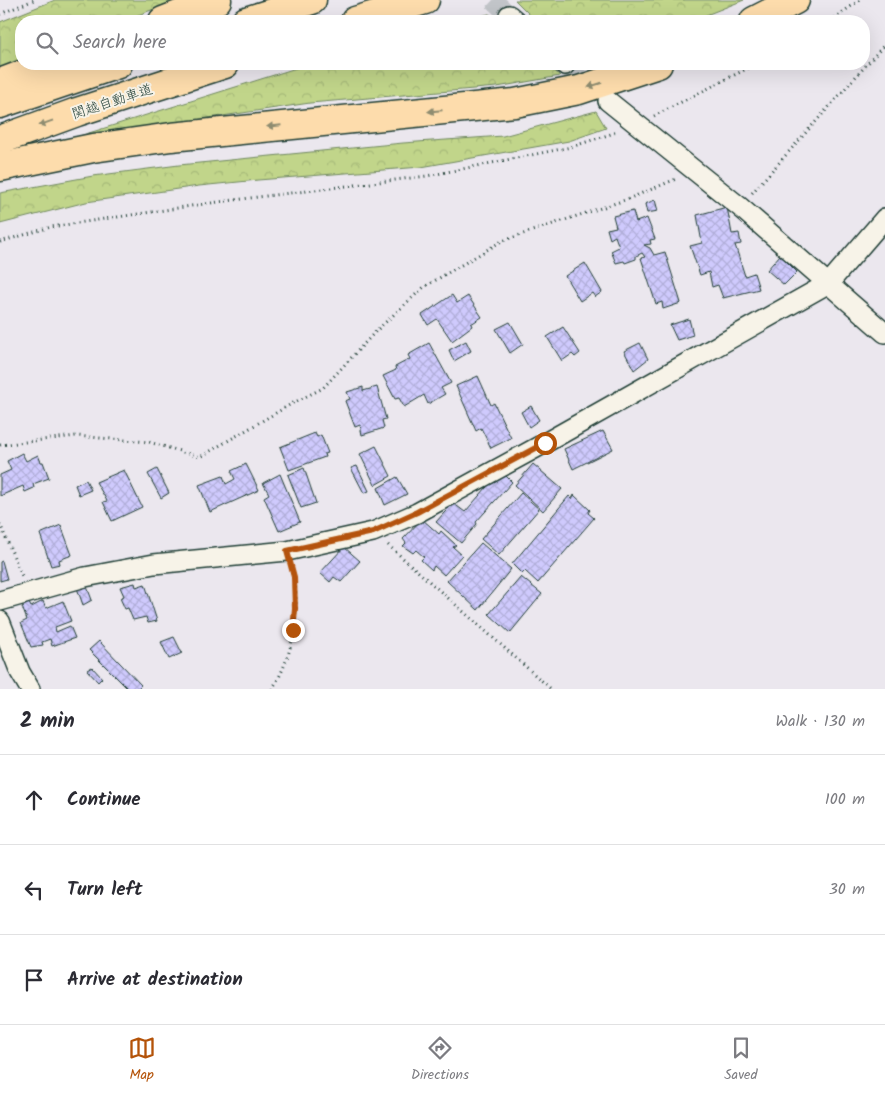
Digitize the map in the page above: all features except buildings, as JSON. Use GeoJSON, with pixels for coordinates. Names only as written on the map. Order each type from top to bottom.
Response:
{"type":"FeatureCollection","features":[{"type":"Feature","properties":{"kind":"highway"},"geometry":{"type":"LineString","coordinates":[[179,15],[217,0]]}},
{"type":"Feature","properties":{"kind":"highway"},"geometry":{"type":"LineString","coordinates":[[265,15],[312,0]]}},
{"type":"Feature","properties":{"kind":"highway"},"geometry":{"type":"LineString","coordinates":[[375,15],[425,0]]}},
{"type":"Feature","properties":{"kind":"highway"},"geometry":{"type":"LineString","coordinates":[[766,15],[795,0]]}},
{"type":"Feature","properties":{"kind":"highway"},"geometry":{"type":"LineString","coordinates":[[0,83],[34,70]]}},
{"type":"Feature","properties":{"kind":"highway"},"geometry":{"type":"LineString","coordinates":[[0,104],[100,70]]}},
{"type":"Feature","properties":{"kind":"highway","name":"関越自動車道"},"geometry":{"type":"LineString","coordinates":[[0,140],[77,112],[206,70]]}},
{"type":"Feature","properties":{"kind":"highway"},"geometry":{"type":"LineString","coordinates":[[0,167],[93,148],[170,137],[515,103],[579,90],[640,70]]}},
{"type":"Feature","properties":{"kind":"street"},"geometry":{"type":"LineString","coordinates":[[608,101],[740,206],[885,333]]}},
{"type":"Feature","properties":{"kind":"street"},"geometry":{"type":"LineString","coordinates":[[0,601],[85,577],[154,564],[287,551],[373,532],[417,512],[460,489],[828,283],[885,218]]}},
{"type":"Feature","properties":{"kind":"street"},"geometry":{"type":"LineString","coordinates":[[0,621],[20,672],[30,689]]}},
{"type":"Feature","properties":{"kind":"path"},"geometry":{"type":"LineString","coordinates":[[0,14],[34,0]]}},
{"type":"Feature","properties":{"kind":"path"},"geometry":{"type":"LineString","coordinates":[[839,15],[860,0]]}},
{"type":"Feature","properties":{"kind":"path"},"geometry":{"type":"LineString","coordinates":[[870,61],[885,44]]}},
{"type":"Feature","properties":{"kind":"path"},"geometry":{"type":"LineString","coordinates":[[0,242],[51,227],[218,202],[426,176],[571,147],[637,124],[744,70]]}},
{"type":"Feature","properties":{"kind":"path"},"geometry":{"type":"LineString","coordinates":[[740,206],[862,70]]}},
{"type":"Feature","properties":{"kind":"path"},"geometry":{"type":"LineString","coordinates":[[0,445],[85,436],[149,442],[200,457],[293,403],[323,388],[376,330],[424,287],[502,241],[628,199],[696,171]]}},
{"type":"Feature","properties":{"kind":"path"},"geometry":{"type":"LineString","coordinates":[[0,524],[30,593]]}},
{"type":"Feature","properties":{"kind":"path"},"geometry":{"type":"LineString","coordinates":[[373,532],[551,689]]}},
{"type":"Feature","properties":{"kind":"path"},"geometry":{"type":"LineString","coordinates":[[272,689],[287,661],[295,616],[294,577],[287,551]]}},
{"type":"Feature","properties":{"kind":"green space"},"geometry":{"type":"Polygon","coordinates":[[[55,0],[178,0],[138,15],[18,15],[55,0]]]}},
{"type":"Feature","properties":{"kind":"green space"},"geometry":{"type":"Polygon","coordinates":[[[515,0],[744,0],[706,15],[530,15],[515,0]]]}},
{"type":"Feature","properties":{"kind":"green space"},"geometry":{"type":"Polygon","coordinates":[[[15,16],[15,62],[0,68],[0,22],[15,16]]]}},
{"type":"Feature","properties":{"kind":"green space"},"geometry":{"type":"Polygon","coordinates":[[[290,70],[554,70],[560,76],[497,87],[310,103],[73,138],[290,70]]]}},
{"type":"Feature","properties":{"kind":"green space"},"geometry":{"type":"Polygon","coordinates":[[[596,111],[606,128],[569,141],[421,167],[199,186],[86,202],[0,224],[0,193],[93,176],[179,165],[403,143],[503,136],[596,111]]]}},
{"type":"Feature","properties":{"kind":"tunnel"},"geometry":{"type":"LineString","coordinates":[[493,0],[509,15]]}},
{"type":"Feature","properties":{"kind":"tunnel"},"geometry":{"type":"LineString","coordinates":[[571,70],[598,92]]}},
{"type":"Feature","properties":{"kind":"route"},"geometry":{"type":"LineString","coordinates":[[293,630],[295,609],[294,577],[287,551],[373,532],[417,512],[545,443]]}}]}
